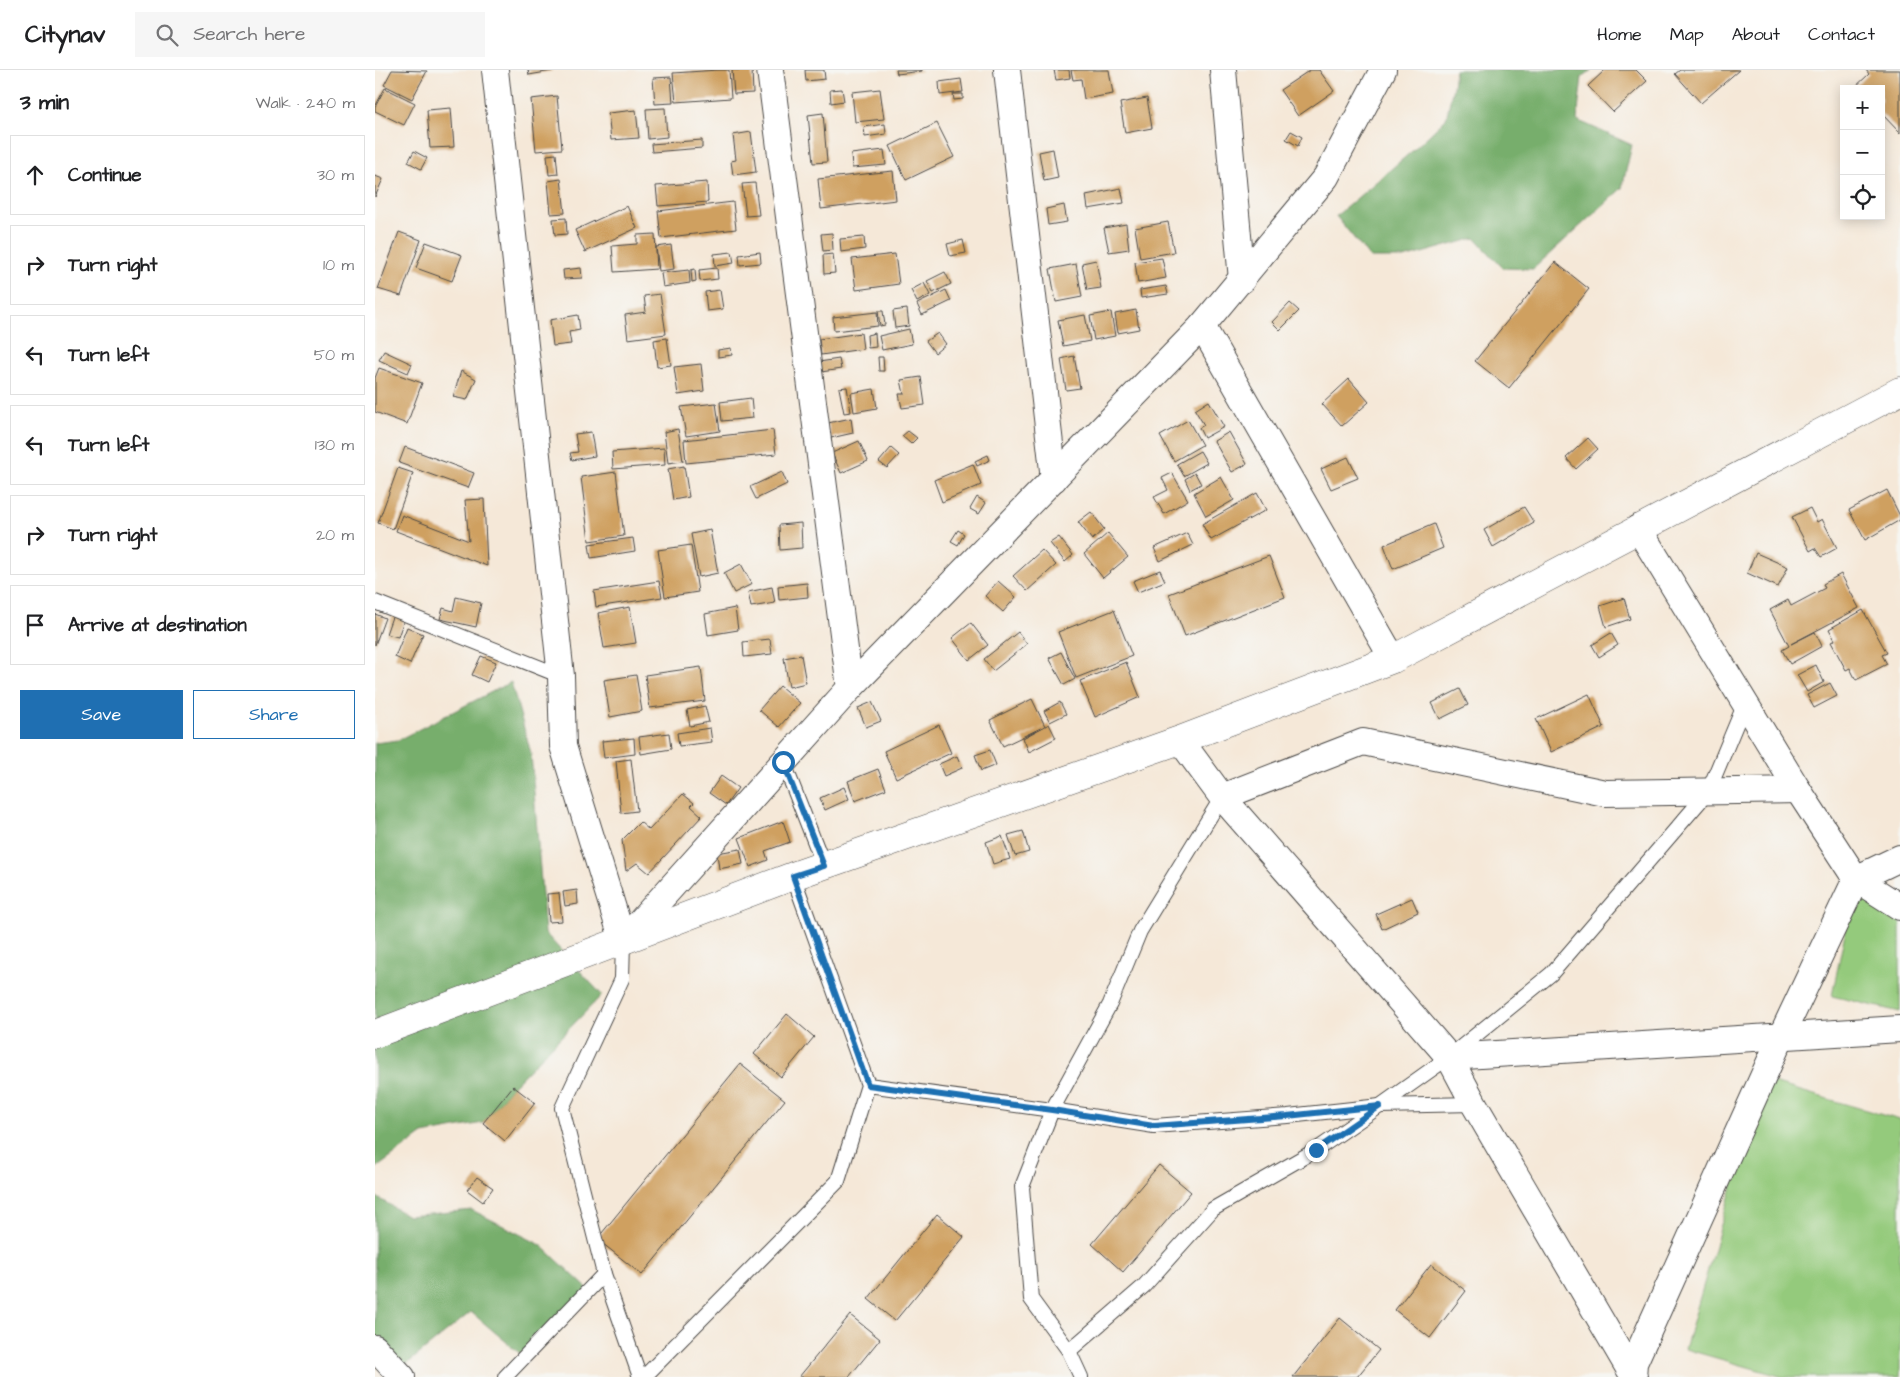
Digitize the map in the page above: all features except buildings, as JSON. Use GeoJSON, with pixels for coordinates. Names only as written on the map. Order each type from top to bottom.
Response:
{"type":"FeatureCollection","features":[{"type":"Feature","properties":{"kind":"main road"},"geometry":{"type":"LineString","coordinates":[[375,1034],[793,876],[1180,740],[1393,659],[1900,391]]}},
{"type":"Feature","properties":{"kind":"street"},"geometry":{"type":"LineString","coordinates":[[495,70],[561,676],[563,746],[623,941]]}},
{"type":"Feature","properties":{"kind":"street"},"geometry":{"type":"LineString","coordinates":[[769,70],[850,688]]}},
{"type":"Feature","properties":{"kind":"street"},"geometry":{"type":"LineString","coordinates":[[1007,70],[1054,479]]}},
{"type":"Feature","properties":{"kind":"street"},"geometry":{"type":"LineString","coordinates":[[1223,70],[1242,280]]}},
{"type":"Feature","properties":{"kind":"street"},"geometry":{"type":"LineString","coordinates":[[623,941],[850,688],[1202,326],[1326,177],[1383,70]]}},
{"type":"Feature","properties":{"kind":"street"},"geometry":{"type":"LineString","coordinates":[[1202,326],[1393,659]]}},
{"type":"Feature","properties":{"kind":"street"},"geometry":{"type":"LineString","coordinates":[[1638,528],[1798,790],[1855,879],[1900,907]]}},
{"type":"Feature","properties":{"kind":"street"},"geometry":{"type":"LineString","coordinates":[[1180,740],[1222,797],[1449,1057],[1474,1104],[1633,1377]]}},
{"type":"Feature","properties":{"kind":"street"},"geometry":{"type":"LineString","coordinates":[[1222,797],[1363,742],[1605,793],[1798,790]]}},
{"type":"Feature","properties":{"kind":"street"},"geometry":{"type":"LineString","coordinates":[[1633,1377],[1634,1363],[1781,1037],[1855,879],[1900,858]]}},
{"type":"Feature","properties":{"kind":"street"},"geometry":{"type":"LineString","coordinates":[[1449,1057],[1900,1029]]}},
{"type":"Feature","properties":{"kind":"street"},"geometry":{"type":"LineString","coordinates":[[375,1348],[402,1377]]}},
{"type":"Feature","properties":{"kind":"lane"},"geometry":{"type":"LineString","coordinates":[[375,602],[561,676]]}},
{"type":"Feature","properties":{"kind":"lane"},"geometry":{"type":"LineString","coordinates":[[1069,1351],[1144,1286],[1213,1209],[1316,1150],[1380,1106],[1449,1057],[1551,974],[1708,792],[1745,703]]}},
{"type":"Feature","properties":{"kind":"lane"},"geometry":{"type":"LineString","coordinates":[[783,762],[824,866]]}},
{"type":"Feature","properties":{"kind":"lane"},"geometry":{"type":"LineString","coordinates":[[1081,1377],[1069,1351],[1031,1299],[1022,1187],[1052,1110],[1110,1004],[1141,930],[1222,797]]}},
{"type":"Feature","properties":{"kind":"lane"},"geometry":{"type":"LineString","coordinates":[[623,941],[622,979],[562,1108],[604,1274],[642,1377],[838,1181],[868,1085],[793,876]]}},
{"type":"Feature","properties":{"kind":"lane"},"geometry":{"type":"LineString","coordinates":[[868,1085],[1154,1126],[1287,1116],[1380,1106],[1474,1104]]}},
{"type":"Feature","properties":{"kind":"lane"},"geometry":{"type":"LineString","coordinates":[[505,1377],[604,1274]]}},
{"type":"Feature","properties":{"kind":"green space"},"geometry":{"type":"Polygon","coordinates":[[[1455,70],[1592,70],[1582,77],[1577,120],[1632,145],[1622,188],[1533,269],[1503,268],[1475,238],[1404,258],[1370,258],[1336,216],[1411,152],[1446,119],[1455,70]]]}},
{"type":"Feature","properties":{"kind":"green space"},"geometry":{"type":"Polygon","coordinates":[[[511,682],[531,753],[545,933],[602,995],[513,1086],[483,1123],[423,1134],[375,1169],[375,743],[398,740],[511,682]]]}},
{"type":"Feature","properties":{"kind":"green space"},"geometry":{"type":"Polygon","coordinates":[[[1856,879],[1900,907],[1900,1012],[1832,996],[1856,879]]]}},
{"type":"Feature","properties":{"kind":"green space"},"geometry":{"type":"Polygon","coordinates":[[[1763,1080],[1900,1120],[1900,1377],[1783,1377],[1685,1349],[1763,1080]]]}},
{"type":"Feature","properties":{"kind":"green space"},"geometry":{"type":"Polygon","coordinates":[[[375,1196],[408,1216],[472,1210],[541,1245],[589,1290],[524,1357],[471,1312],[397,1372],[375,1347],[375,1196]]]}},
{"type":"Feature","properties":{"kind":"route"},"geometry":{"type":"LineString","coordinates":[[783,762],[824,866],[793,876],[868,1085],[1154,1126],[1287,1116],[1380,1106],[1316,1150]]}}]}
